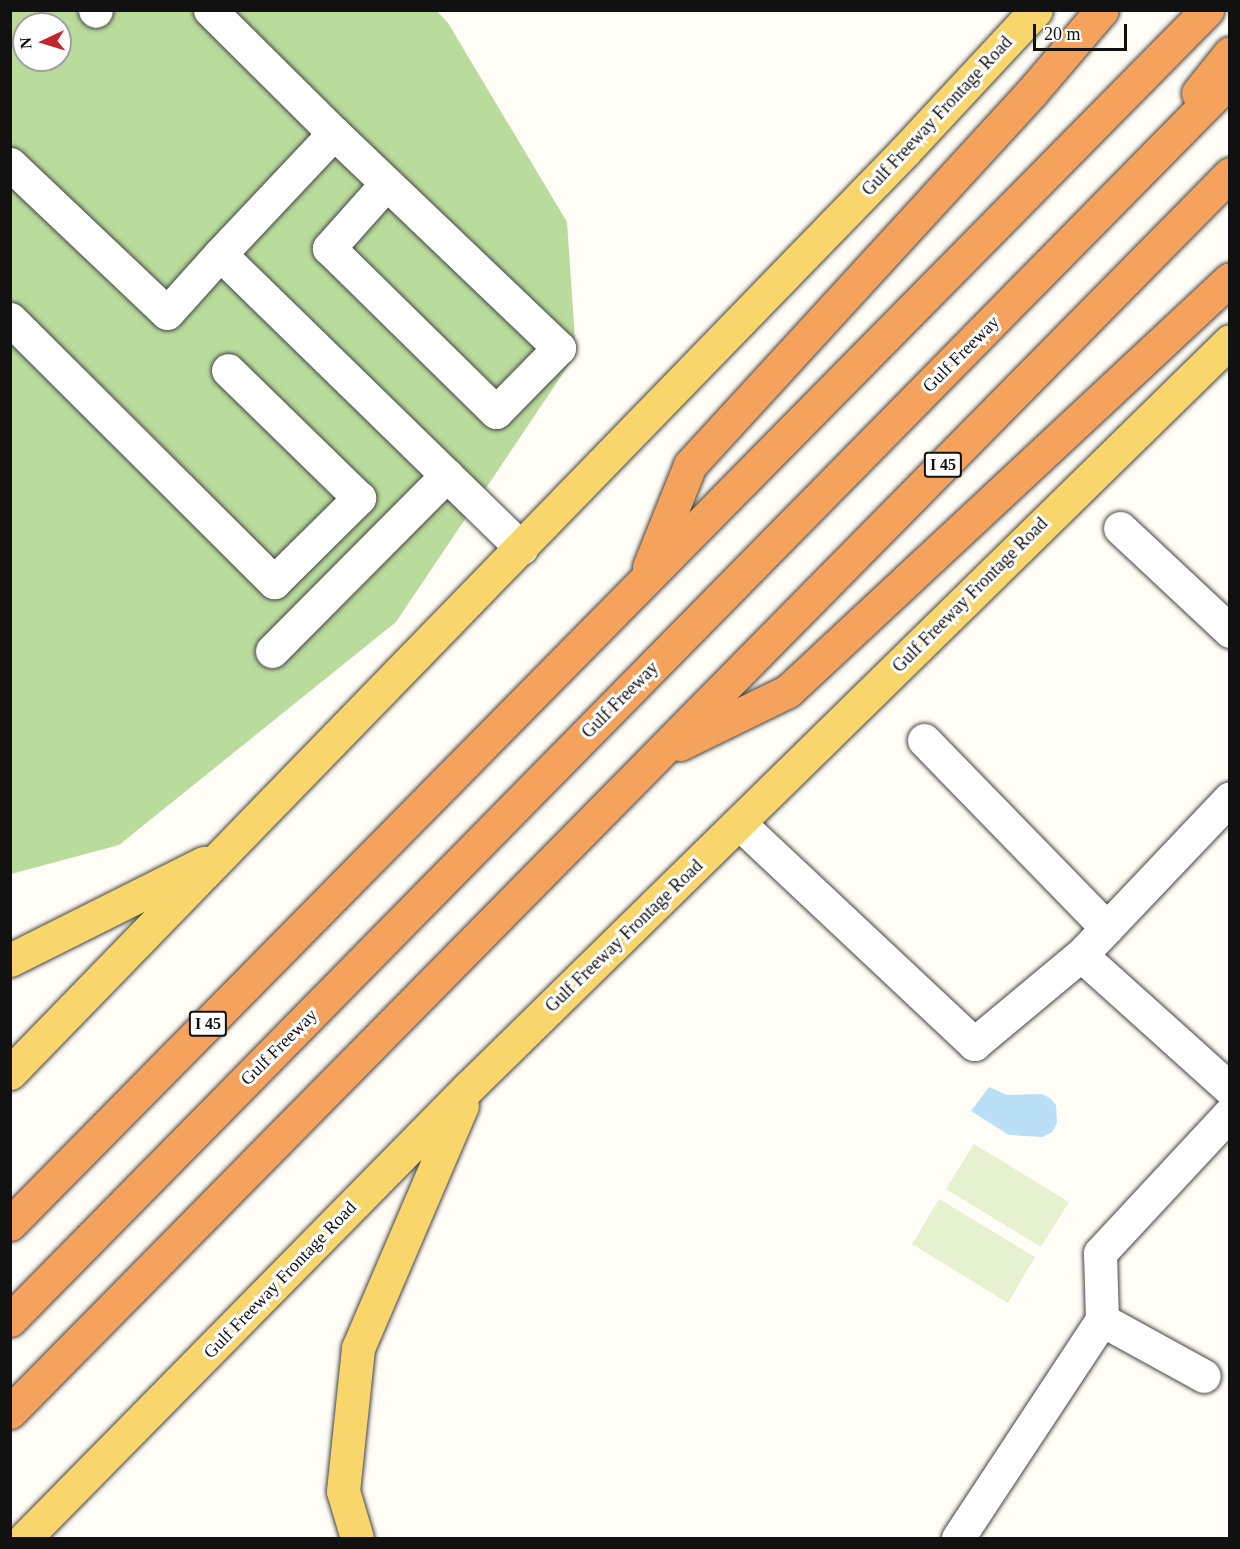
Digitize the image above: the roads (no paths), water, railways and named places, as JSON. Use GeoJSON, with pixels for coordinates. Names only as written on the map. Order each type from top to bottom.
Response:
{"type":"FeatureCollection","features":[{"type":"Feature","properties":{"kind":"highway"},"geometry":{"type":"LineString","coordinates":[[642,583],[690,465],[1030,93],[1102,10]]}},
{"type":"Feature","properties":{"kind":"highway","name":"I 45"},"geometry":{"type":"LineString","coordinates":[[10,1224],[1207,10]]}},
{"type":"Feature","properties":{"kind":"highway"},"geometry":{"type":"LineString","coordinates":[[1116,196],[1230,54]]}},
{"type":"Feature","properties":{"kind":"highway","name":"Gulf Freeway"},"geometry":{"type":"LineString","coordinates":[[10,1320],[1230,80]]}},
{"type":"Feature","properties":{"kind":"highway"},"geometry":{"type":"LineString","coordinates":[[1116,196],[1230,112]]}},
{"type":"Feature","properties":{"kind":"highway","name":"I 45"},"geometry":{"type":"LineString","coordinates":[[10,1412],[1230,174]]}},
{"type":"Feature","properties":{"kind":"highway"},"geometry":{"type":"LineString","coordinates":[[657,755],[788,691],[1230,279]]}},
{"type":"Feature","properties":{"kind":"main road","name":"Gulf Freeway Frontage Road"},"geometry":{"type":"LineString","coordinates":[[10,1073],[905,151],[1036,10]]}},
{"type":"Feature","properties":{"kind":"main road","name":"Gulf Freeway Frontage Road"},"geometry":{"type":"LineString","coordinates":[[26,1539],[470,1086],[1225,354]]}},
{"type":"Feature","properties":{"kind":"main road"},"geometry":{"type":"LineString","coordinates":[[10,960],[227,851]]}},
{"type":"Feature","properties":{"kind":"main road"},"geometry":{"type":"LineString","coordinates":[[357,1539],[344,1491],[358,1348],[470,1086]]}},
{"type":"Feature","properties":{"kind":"street"},"geometry":{"type":"LineString","coordinates":[[210,10],[386,184],[559,348],[496,412],[329,248],[386,184]]}},
{"type":"Feature","properties":{"kind":"street"},"geometry":{"type":"LineString","coordinates":[[10,164],[167,313],[334,133]]}},
{"type":"Feature","properties":{"kind":"street"},"geometry":{"type":"LineString","coordinates":[[220,254],[521,548]]}},
{"type":"Feature","properties":{"kind":"street"},"geometry":{"type":"LineString","coordinates":[[10,319],[274,582],[359,498],[228,370]]}},
{"type":"Feature","properties":{"kind":"street"},"geometry":{"type":"LineString","coordinates":[[272,651],[447,475]]}},
{"type":"Feature","properties":{"kind":"street"},"geometry":{"type":"LineString","coordinates":[[1120,528],[1230,631]]}},
{"type":"Feature","properties":{"kind":"street"},"geometry":{"type":"LineString","coordinates":[[924,740],[1107,928]]}},
{"type":"Feature","properties":{"kind":"street"},"geometry":{"type":"LineString","coordinates":[[739,823],[974,1044],[1081,955],[1230,798]]}},
{"type":"Feature","properties":{"kind":"street"},"geometry":{"type":"LineString","coordinates":[[1081,955],[1230,1089]]}},
{"type":"Feature","properties":{"kind":"street"},"geometry":{"type":"LineString","coordinates":[[958,1539],[1102,1320],[1100,1253],[1230,1113]]}},
{"type":"Feature","properties":{"kind":"street"},"geometry":{"type":"LineString","coordinates":[[1102,1320],[1204,1376]]}},
{"type":"Feature","properties":{"kind":"water"},"geometry":{"type":"Polygon","coordinates":[[[989,1087],[1007,1095],[1042,1094],[1050,1098],[1056,1105],[1057,1123],[1052,1132],[1043,1137],[1009,1135],[971,1111],[989,1087]]]}}]}
